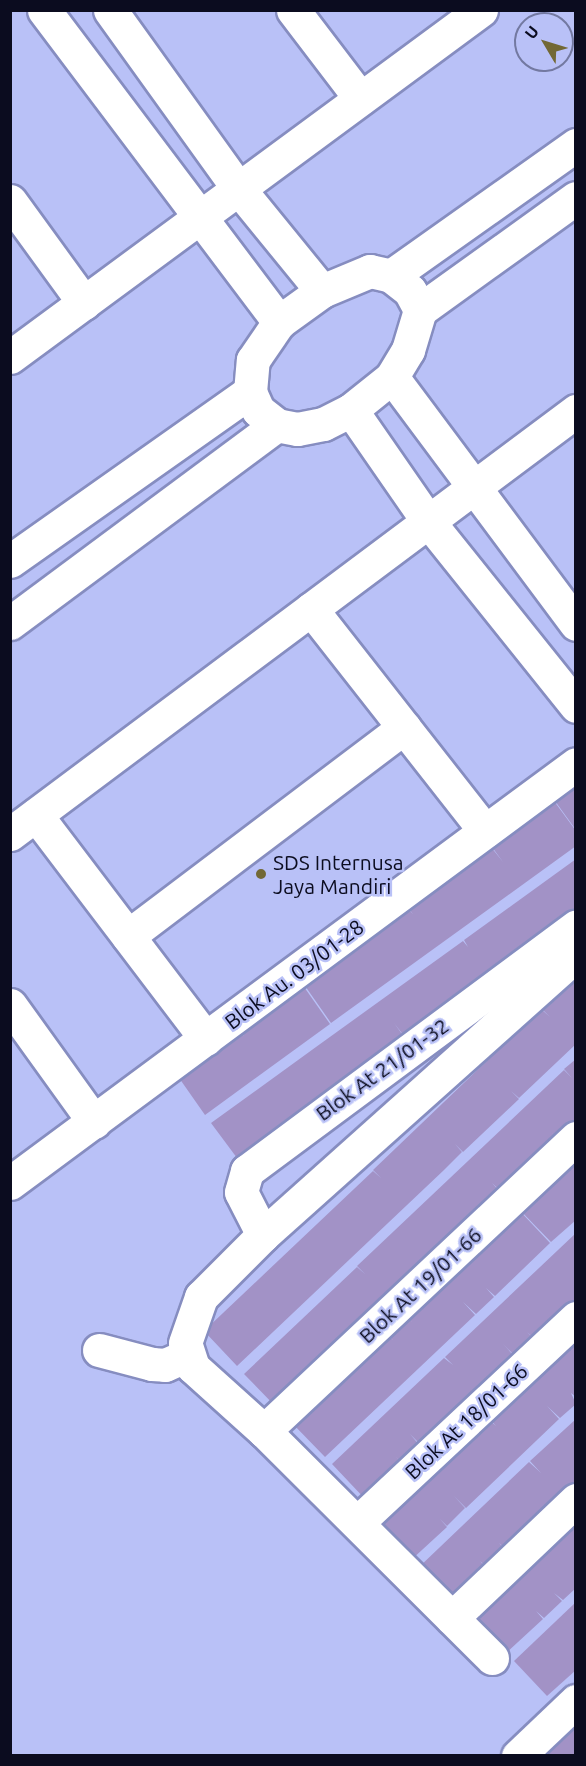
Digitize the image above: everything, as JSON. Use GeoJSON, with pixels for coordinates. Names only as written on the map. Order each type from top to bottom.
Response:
{"type":"FeatureCollection","features":[{"type":"Feature","properties":{"kind":"street"},"geometry":{"type":"LineString","coordinates":[[44,10],[279,322]]}},
{"type":"Feature","properties":{"kind":"street"},"geometry":{"type":"LineString","coordinates":[[110,10],[238,188],[322,291]]}},
{"type":"Feature","properties":{"kind":"street"},"geometry":{"type":"LineString","coordinates":[[293,10],[360,98]]}},
{"type":"Feature","properties":{"kind":"street"},"geometry":{"type":"LineString","coordinates":[[10,357],[478,11]]}},
{"type":"Feature","properties":{"kind":"street"},"geometry":{"type":"LineString","coordinates":[[391,276],[576,145]]}},
{"type":"Feature","properties":{"kind":"street"},"geometry":{"type":"LineString","coordinates":[[420,310],[410,291],[391,276],[370,271],[322,291],[279,322],[253,360],[250,392],[258,410],[277,425],[297,429],[323,424],[351,410],[393,377],[408,350],[420,310],[576,198]]}},
{"type":"Feature","properties":{"kind":"street"},"geometry":{"type":"LineString","coordinates":[[10,201],[84,303]]}},
{"type":"Feature","properties":{"kind":"street"},"geometry":{"type":"LineString","coordinates":[[393,377],[576,624]]}},
{"type":"Feature","properties":{"kind":"street"},"geometry":{"type":"LineString","coordinates":[[10,561],[250,392]]}},
{"type":"Feature","properties":{"kind":"street"},"geometry":{"type":"LineString","coordinates":[[351,410],[428,521],[576,706]]}},
{"type":"Feature","properties":{"kind":"street"},"geometry":{"type":"LineString","coordinates":[[206,1039],[128,936],[23,824],[576,411]]}},
{"type":"Feature","properties":{"kind":"street"},"geometry":{"type":"LineString","coordinates":[[10,623],[277,425]]}},
{"type":"Feature","properties":{"kind":"street"},"geometry":{"type":"LineString","coordinates":[[311,609],[485,831]]}},
{"type":"Feature","properties":{"kind":"street"},"geometry":{"type":"LineString","coordinates":[[128,936],[404,728]]}},
{"type":"Feature","properties":{"kind":"street","name":"Blok Au. 03/01-28"},"geometry":{"type":"LineString","coordinates":[[10,1183],[576,764]]}},
{"type":"Feature","properties":{"kind":"street","name":"Blok At 21/01-32"},"geometry":{"type":"LineString","coordinates":[[263,1235],[241,1192],[247,1171],[576,927]]}},
{"type":"Feature","properties":{"kind":"street"},"geometry":{"type":"LineString","coordinates":[[492,1658],[264,1431],[193,1367],[187,1355],[187,1329],[201,1297],[263,1235],[576,955]]}},
{"type":"Feature","properties":{"kind":"street"},"geometry":{"type":"LineString","coordinates":[[10,1005],[94,1122]]}},
{"type":"Feature","properties":{"kind":"street","name":"Blok At 19/01-66"},"geometry":{"type":"LineString","coordinates":[[264,1431],[576,1138]]}},
{"type":"Feature","properties":{"kind":"street","name":"Blok At 18/01-66"},"geometry":{"type":"LineString","coordinates":[[357,1523],[576,1318]]}},
{"type":"Feature","properties":{"kind":"street"},"geometry":{"type":"LineString","coordinates":[[99,1350],[152,1364],[165,1365],[187,1355]]}},
{"type":"Feature","properties":{"kind":"street"},"geometry":{"type":"LineString","coordinates":[[452,1618],[576,1500]]}},
{"type":"Feature","properties":{"kind":"street"},"geometry":{"type":"LineString","coordinates":[[519,1755],[576,1701]]}},
{"type":"Feature","properties":{"kind":"building"},"geometry":{"type":"Polygon","coordinates":[[[576,785],[576,830],[555,801],[576,785]]]}},
{"type":"Feature","properties":{"kind":"building"},"geometry":{"type":"Polygon","coordinates":[[[554,801],[576,831],[576,846],[331,1023],[303,983],[407,908],[413,914],[408,908],[491,847],[503,862],[492,847],[554,801]]]}},
{"type":"Feature","properties":{"kind":"building"},"geometry":{"type":"Polygon","coordinates":[[[576,859],[576,919],[408,1041],[394,1023],[407,1041],[240,1162],[211,1123],[463,941],[468,947],[464,940],[576,859]]]}},
{"type":"Feature","properties":{"kind":"building"},"geometry":{"type":"Polygon","coordinates":[[[576,977],[576,1044],[519,1098],[511,1091],[519,1099],[463,1152],[455,1144],[462,1152],[237,1366],[204,1331],[373,1171],[381,1178],[373,1170],[541,1009],[550,1017],[542,1009],[576,977]]]}},
{"type":"Feature","properties":{"kind":"building"},"geometry":{"type":"Polygon","coordinates":[[[302,984],[330,1024],[205,1115],[177,1075],[239,1030],[244,1036],[240,1029],[302,984]]]}},
{"type":"Feature","properties":{"kind":"building"},"geometry":{"type":"Polygon","coordinates":[[[576,1059],[576,1126],[560,1141],[552,1133],[559,1141],[504,1194],[492,1183],[503,1195],[278,1409],[244,1374],[357,1267],[365,1274],[357,1266],[564,1070],[572,1078],[564,1069],[576,1059]]]}},
{"type":"Feature","properties":{"kind":"building"},"geometry":{"type":"Polygon","coordinates":[[[576,1157],[576,1220],[551,1242],[517,1207],[576,1157]]]}},
{"type":"Feature","properties":{"kind":"building"},"geometry":{"type":"Polygon","coordinates":[[[517,1208],[550,1243],[495,1296],[486,1288],[494,1297],[476,1314],[463,1302],[475,1315],[325,1457],[291,1422],[385,1333],[393,1340],[386,1332],[404,1315],[412,1322],[404,1314],[517,1208]]]}},
{"type":"Feature","properties":{"kind":"building"},"geometry":{"type":"Polygon","coordinates":[[[576,1233],[576,1301],[535,1339],[527,1332],[535,1340],[516,1357],[503,1344],[515,1357],[422,1446],[410,1434],[421,1447],[403,1464],[396,1457],[403,1465],[366,1500],[332,1464],[444,1358],[453,1365],[445,1357],[576,1233]]]}},
{"type":"Feature","properties":{"kind":"building"},"geometry":{"type":"Polygon","coordinates":[[[576,1337],[576,1397],[571,1393],[576,1404],[560,1418],[547,1406],[559,1419],[466,1508],[454,1496],[465,1508],[447,1526],[440,1519],[447,1527],[410,1561],[376,1526],[488,1419],[496,1426],[489,1418],[576,1337]]]}},
{"type":"Feature","properties":{"kind":"building"},"geometry":{"type":"Polygon","coordinates":[[[576,1419],[576,1485],[507,1550],[499,1543],[506,1551],[488,1568],[480,1561],[487,1569],[451,1604],[417,1569],[529,1462],[541,1473],[530,1461],[576,1419]]]}},
{"type":"Feature","properties":{"kind":"building"},"geometry":{"type":"Polygon","coordinates":[[[576,1521],[576,1588],[563,1600],[554,1593],[562,1601],[544,1618],[536,1611],[543,1619],[506,1653],[473,1618],[576,1521]]]}},
{"type":"Feature","properties":{"kind":"building"},"geometry":{"type":"Polygon","coordinates":[[[576,1602],[576,1670],[547,1696],[514,1661],[576,1602]]]}},
{"type":"Feature","properties":{"kind":"building"},"geometry":{"type":"Polygon","coordinates":[[[576,1712],[576,1755],[529,1755],[576,1712]]]}},
{"type":"Feature","properties":{"kind":"place","name":"SDS Internusa Jaya Mandiri"},"geometry":{"type":"Point","coordinates":[261,874]}}]}
